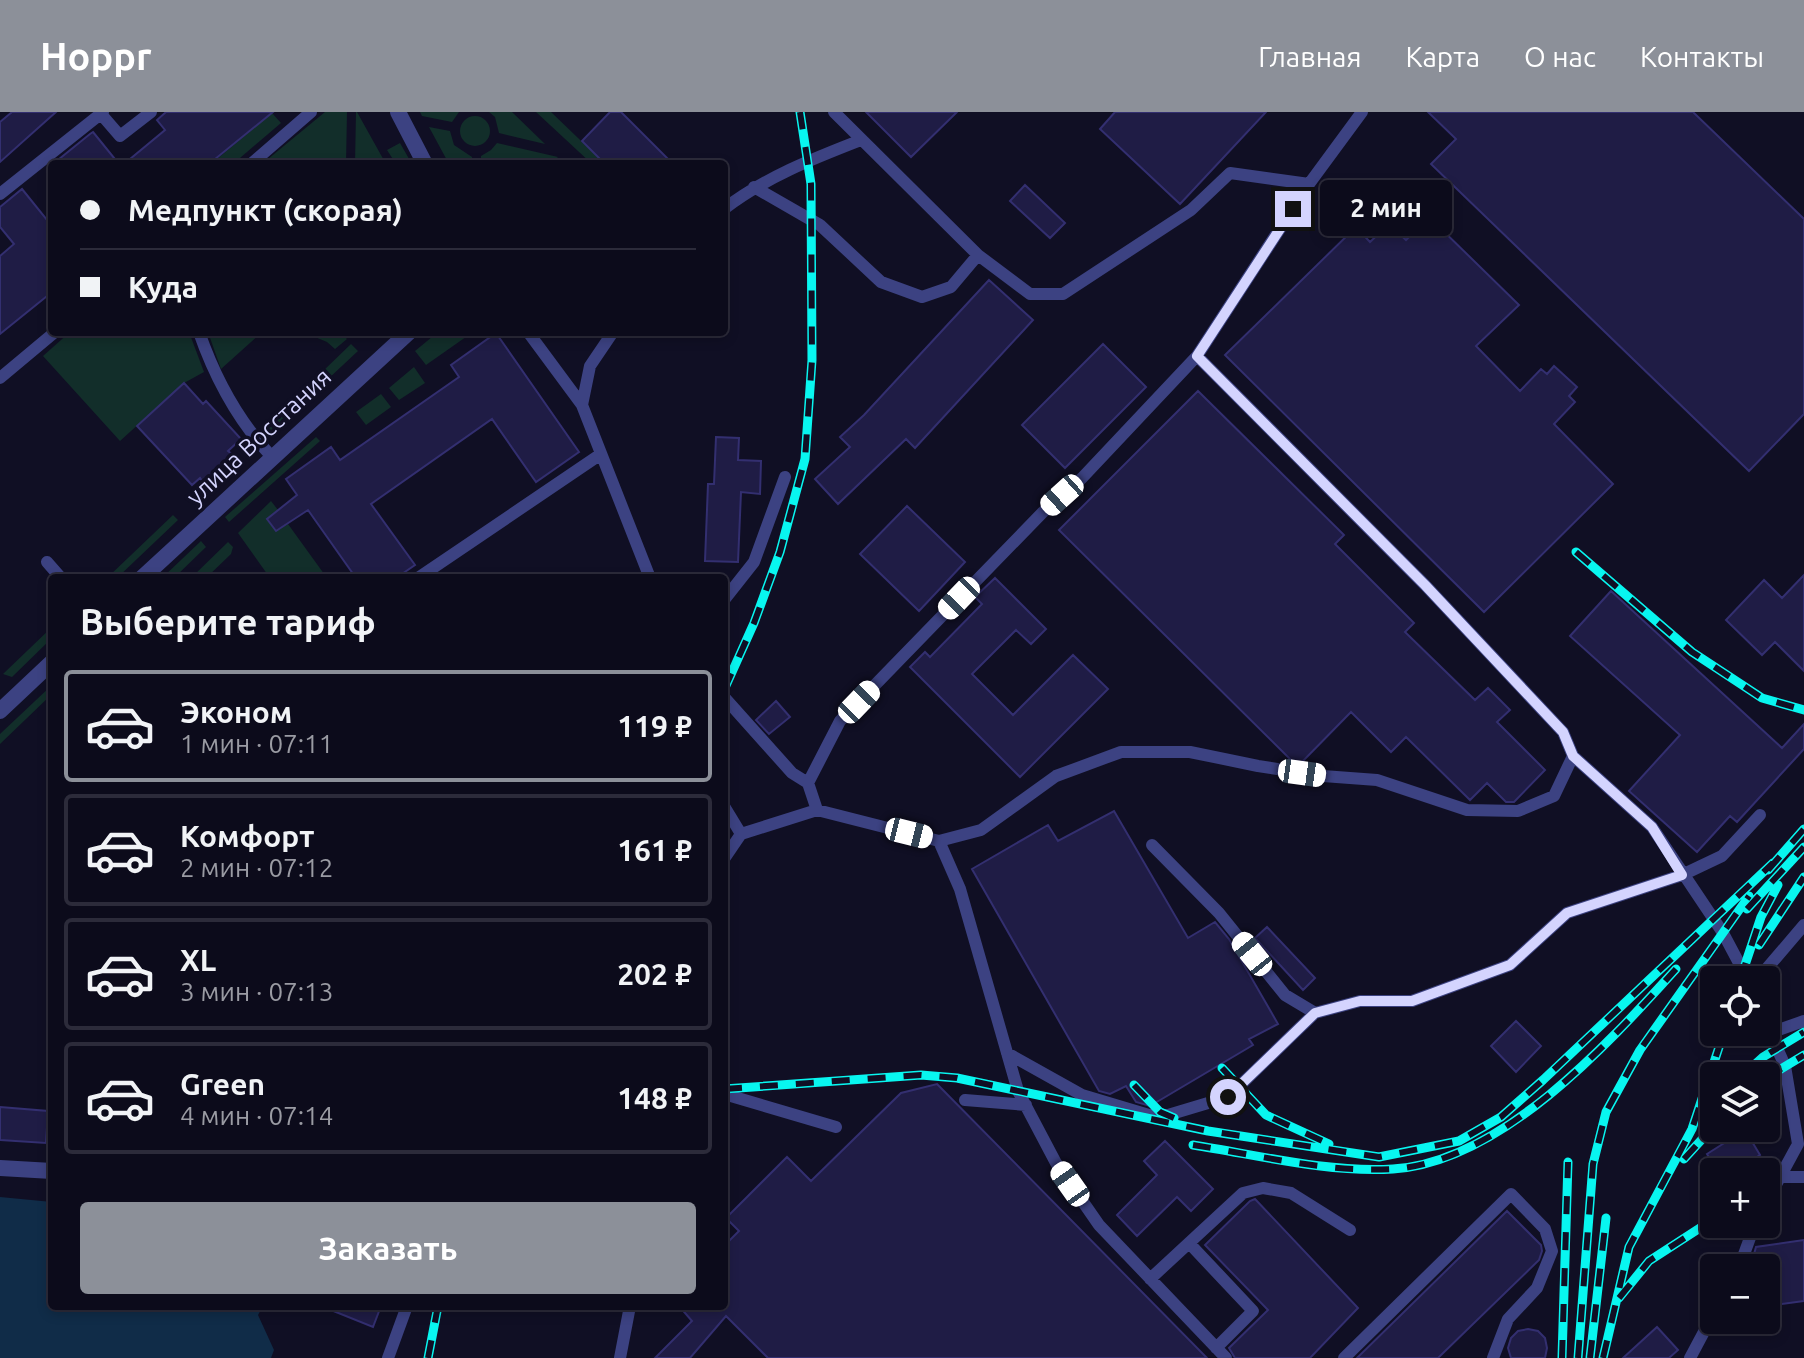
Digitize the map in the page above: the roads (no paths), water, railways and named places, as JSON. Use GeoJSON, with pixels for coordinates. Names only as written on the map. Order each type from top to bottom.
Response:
{"type":"FeatureCollection","features":[{"type":"Feature","properties":{"kind":"street"},"geometry":{"type":"LineString","coordinates":[[398,112],[423,160]]}},
{"type":"Feature","properties":{"kind":"street","name":"улица Восстания"},"geometry":{"type":"LineString","coordinates":[[146,574],[405,336]]}},
{"type":"Feature","properties":{"kind":"street"},"geometry":{"type":"LineString","coordinates":[[2,704],[48,665]]}},
{"type":"Feature","properties":{"kind":"street"},"geometry":{"type":"LineString","coordinates":[[0,1168],[48,1171]]}},
{"type":"Feature","properties":{"kind":"lane"},"geometry":{"type":"LineString","coordinates":[[0,194],[102,113],[120,136],[151,112]]}},
{"type":"Feature","properties":{"kind":"lane"},"geometry":{"type":"LineString","coordinates":[[256,160],[311,112]]}},
{"type":"Feature","properties":{"kind":"lane"},"geometry":{"type":"LineString","coordinates":[[834,112],[978,255],[1030,294],[1063,294],[1191,210],[1230,173],[1309,184]]}},
{"type":"Feature","properties":{"kind":"lane"},"geometry":{"type":"LineString","coordinates":[[808,783],[840,721],[1043,512],[1082,478],[1197,356],[1309,184],[1362,112]]}},
{"type":"Feature","properties":{"kind":"lane"},"geometry":{"type":"LineString","coordinates":[[728,206],[754,187],[807,161],[861,140]]}},
{"type":"Feature","properties":{"kind":"lane"},"geometry":{"type":"LineString","coordinates":[[754,187],[820,225],[881,282],[922,297],[951,287],[978,255]]}},
{"type":"Feature","properties":{"kind":"lane"},"geometry":{"type":"LineString","coordinates":[[0,378],[50,336]]}},
{"type":"Feature","properties":{"kind":"lane"},"geometry":{"type":"LineString","coordinates":[[200,336],[212,370],[253,437],[272,457]]}},
{"type":"Feature","properties":{"kind":"lane"},"geometry":{"type":"LineString","coordinates":[[531,336],[582,405],[648,574]]}},
{"type":"Feature","properties":{"kind":"lane"},"geometry":{"type":"LineString","coordinates":[[582,405],[590,366],[610,336]]}},
{"type":"Feature","properties":{"kind":"lane"},"geometry":{"type":"LineString","coordinates":[[1197,356],[1436,596],[1563,732],[1573,756],[1652,827],[1724,934],[1741,966]]}},
{"type":"Feature","properties":{"kind":"lane"},"geometry":{"type":"LineString","coordinates":[[424,574],[601,454]]}},
{"type":"Feature","properties":{"kind":"lane"},"geometry":{"type":"LineString","coordinates":[[728,595],[754,562],[785,477]]}},
{"type":"Feature","properties":{"kind":"lane"},"geometry":{"type":"LineString","coordinates":[[47,562],[58,574]]}},
{"type":"Feature","properties":{"kind":"lane"},"geometry":{"type":"LineString","coordinates":[[728,701],[792,773],[808,783],[817,810]]}},
{"type":"Feature","properties":{"kind":"lane"},"geometry":{"type":"LineString","coordinates":[[728,853],[741,834],[817,810],[939,841],[981,830],[1056,776],[1121,752],[1190,752],[1310,774],[1377,780],[1467,810],[1518,811],[1554,796],[1573,756]]}},
{"type":"Feature","properties":{"kind":"lane"},"geometry":{"type":"LineString","coordinates":[[728,813],[741,834]]}},
{"type":"Feature","properties":{"kind":"lane"},"geometry":{"type":"LineString","coordinates":[[1007,1053],[1082,1095],[1149,1115],[1168,1115],[1228,1097],[1315,1013],[1360,1001],[1412,1001],[1510,965],[1567,913],[1682,875],[1722,856],[1760,815]]}},
{"type":"Feature","properties":{"kind":"lane"},"geometry":{"type":"LineString","coordinates":[[939,841],[960,889],[1018,1091],[1056,1163],[1099,1225],[1226,1358]]}},
{"type":"Feature","properties":{"kind":"lane"},"geometry":{"type":"LineString","coordinates":[[1152,845],[1219,913],[1285,995],[1315,1013]]}},
{"type":"Feature","properties":{"kind":"lane"},"geometry":{"type":"LineString","coordinates":[[1769,966],[1804,925]]}},
{"type":"Feature","properties":{"kind":"lane"},"geometry":{"type":"LineString","coordinates":[[1780,1026],[1804,1021]]}},
{"type":"Feature","properties":{"kind":"lane"},"geometry":{"type":"LineString","coordinates":[[1776,1046],[1785,1066],[1798,1144],[1780,1177],[1804,1177]]}},
{"type":"Feature","properties":{"kind":"lane"},"geometry":{"type":"LineString","coordinates":[[728,1095],[836,1127]]}},
{"type":"Feature","properties":{"kind":"lane"},"geometry":{"type":"LineString","coordinates":[[965,1100],[1026,1105]]}},
{"type":"Feature","properties":{"kind":"lane"},"geometry":{"type":"LineString","coordinates":[[1150,1279],[1243,1193],[1263,1188],[1291,1193],[1350,1230]]}},
{"type":"Feature","properties":{"kind":"lane"},"geometry":{"type":"LineString","coordinates":[[1344,1358],[1511,1194],[1545,1229],[1552,1251],[1537,1288],[1508,1319],[1493,1358]]}},
{"type":"Feature","properties":{"kind":"lane"},"geometry":{"type":"LineString","coordinates":[[1189,1243],[1253,1311],[1216,1348]]}},
{"type":"Feature","properties":{"kind":"lane"},"geometry":{"type":"LineString","coordinates":[[388,1358],[406,1310]]}},
{"type":"Feature","properties":{"kind":"lane"},"geometry":{"type":"LineString","coordinates":[[620,1358],[629,1310]]}},
{"type":"Feature","properties":{"kind":"lane"},"geometry":{"type":"LineString","coordinates":[[1690,1358],[1703,1334]]}},
{"type":"Feature","properties":{"kind":"water"},"geometry":{"type":"Polygon","coordinates":[[[0,1197],[48,1202],[48,1310],[261,1310],[258,1315],[274,1350],[271,1358],[0,1358],[0,1197]]]}},
{"type":"Feature","properties":{"kind":"railway"},"geometry":{"type":"LineString","coordinates":[[728,681],[754,623],[780,552],[805,459],[812,360],[811,184],[800,112]]}},
{"type":"Feature","properties":{"kind":"railway"},"geometry":{"type":"LineString","coordinates":[[1576,552],[1692,652],[1762,698],[1804,710]]}},
{"type":"Feature","properties":{"kind":"railway"},"geometry":{"type":"LineString","coordinates":[[1768,870],[1804,829]]}},
{"type":"Feature","properties":{"kind":"railway"},"geometry":{"type":"LineString","coordinates":[[1747,909],[1804,847]]}},
{"type":"Feature","properties":{"kind":"railway"},"geometry":{"type":"LineString","coordinates":[[728,1089],[921,1075],[957,1078],[1208,1131],[1379,1157],[1459,1141],[1501,1117],[1543,1080],[1773,863]]}},
{"type":"Feature","properties":{"kind":"railway"},"geometry":{"type":"LineString","coordinates":[[1759,945],[1804,877]]}},
{"type":"Feature","properties":{"kind":"railway"},"geometry":{"type":"LineString","coordinates":[[1745,966],[1761,917],[1778,885]]}},
{"type":"Feature","properties":{"kind":"railway"},"geometry":{"type":"LineString","coordinates":[[1578,1358],[1593,1164],[1606,1112],[1640,1050],[1749,896]]}},
{"type":"Feature","properties":{"kind":"railway"},"geometry":{"type":"LineString","coordinates":[[1193,1145],[1293,1162],[1368,1170],[1433,1162],[1473,1145],[1512,1123],[1549,1095],[1585,1064],[1676,969]]}},
{"type":"Feature","properties":{"kind":"railway"},"geometry":{"type":"LineString","coordinates":[[1757,1062],[1804,1032]]}},
{"type":"Feature","properties":{"kind":"railway"},"geometry":{"type":"LineString","coordinates":[[1603,1358],[1629,1247],[1692,1129],[1719,1046]]}},
{"type":"Feature","properties":{"kind":"railway"},"geometry":{"type":"LineString","coordinates":[[1780,1070],[1804,1055]]}},
{"type":"Feature","properties":{"kind":"railway"},"geometry":{"type":"LineString","coordinates":[[1222,1068],[1266,1115],[1329,1144]]}},
{"type":"Feature","properties":{"kind":"railway"},"geometry":{"type":"LineString","coordinates":[[1134,1085],[1160,1112],[1174,1118]]}},
{"type":"Feature","properties":{"kind":"railway"},"geometry":{"type":"LineString","coordinates":[[1684,1159],[1700,1141]]}},
{"type":"Feature","properties":{"kind":"railway"},"geometry":{"type":"LineString","coordinates":[[1562,1358],[1568,1162]]}},
{"type":"Feature","properties":{"kind":"railway"},"geometry":{"type":"LineString","coordinates":[[1590,1358],[1606,1218]]}},
{"type":"Feature","properties":{"kind":"railway"},"geometry":{"type":"LineString","coordinates":[[1619,1298],[1649,1261],[1700,1228]]}},
{"type":"Feature","properties":{"kind":"railway"},"geometry":{"type":"LineString","coordinates":[[428,1358],[437,1310]]}}]}
